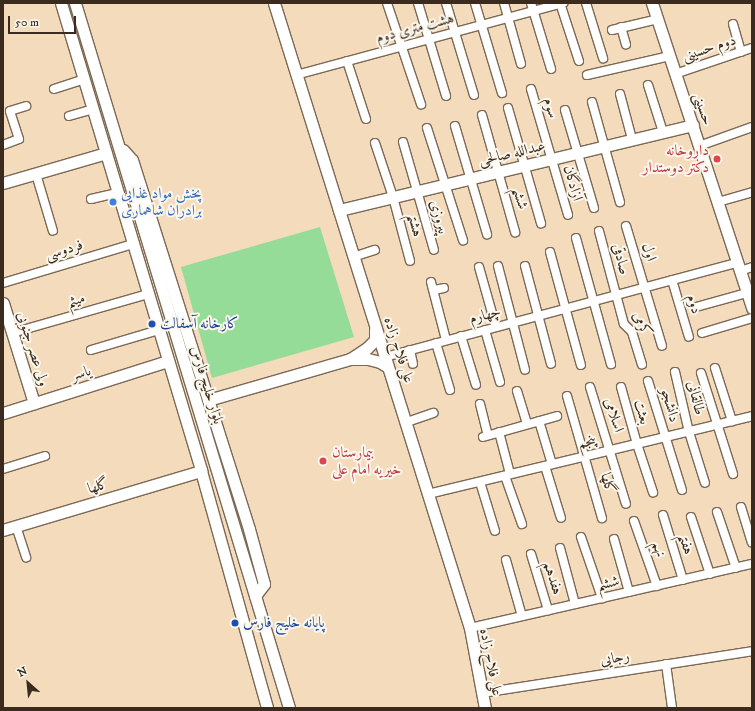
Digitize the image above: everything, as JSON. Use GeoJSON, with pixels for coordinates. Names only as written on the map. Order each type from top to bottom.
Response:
{"type":"FeatureCollection","features":[{"type":"Feature","properties":{"kind":"street","name":"بلوار خلیج فارس"},"geometry":{"type":"LineString","coordinates":[[61,3],[201,471],[267,708]]}},
{"type":"Feature","properties":{"kind":"street","name":"بلوار خلیج فارس"},"geometry":{"type":"LineString","coordinates":[[75,3],[120,147],[289,708]]}},
{"type":"Feature","properties":{"kind":"street","name":"علی فلاح زاده"},"geometry":{"type":"LineString","coordinates":[[274,3],[386,362],[407,422],[470,628],[485,708]]}},
{"type":"Feature","properties":{"kind":"street"},"geometry":{"type":"LineString","coordinates":[[387,3],[421,104]]}},
{"type":"Feature","properties":{"kind":"street"},"geometry":{"type":"LineString","coordinates":[[418,3],[446,96]]}},
{"type":"Feature","properties":{"kind":"street"},"geometry":{"type":"LineString","coordinates":[[446,3],[474,95]]}},
{"type":"Feature","properties":{"kind":"street"},"geometry":{"type":"LineString","coordinates":[[475,3],[502,93]]}},
{"type":"Feature","properties":{"kind":"street"},"geometry":{"type":"LineString","coordinates":[[504,3],[521,64]]}},
{"type":"Feature","properties":{"kind":"street"},"geometry":{"type":"LineString","coordinates":[[561,3],[579,61]]}},
{"type":"Feature","properties":{"kind":"street","name":"هشت متری دوم"},"geometry":{"type":"LineString","coordinates":[[296,75],[509,18],[532,7],[561,3]]}},
{"type":"Feature","properties":{"kind":"street"},"geometry":{"type":"LineString","coordinates":[[586,3],[603,58]]}},
{"type":"Feature","properties":{"kind":"street","name":"حسینی"},"geometry":{"type":"LineString","coordinates":[[652,3],[752,308]]}},
{"type":"Feature","properties":{"kind":"street"},"geometry":{"type":"LineString","coordinates":[[532,7],[551,69]]}},
{"type":"Feature","properties":{"kind":"street"},"geometry":{"type":"LineString","coordinates":[[612,30],[658,19]]}},
{"type":"Feature","properties":{"kind":"street"},"geometry":{"type":"LineString","coordinates":[[733,24],[742,52]]}},
{"type":"Feature","properties":{"kind":"street"},"geometry":{"type":"LineString","coordinates":[[620,27],[626,44]]}},
{"type":"Feature","properties":{"kind":"street","name":"دوم حسینی"},"geometry":{"type":"LineString","coordinates":[[676,74],[752,50]]}},
{"type":"Feature","properties":{"kind":"street"},"geometry":{"type":"LineString","coordinates":[[588,75],[670,56]]}},
{"type":"Feature","properties":{"kind":"street"},"geometry":{"type":"LineString","coordinates":[[347,61],[366,119]]}},
{"type":"Feature","properties":{"kind":"street"},"geometry":{"type":"LineString","coordinates":[[54,89],[84,79]]}},
{"type":"Feature","properties":{"kind":"street"},"geometry":{"type":"LineString","coordinates":[[648,85],[663,132]]}},
{"type":"Feature","properties":{"kind":"street","name":"سوم"},"geometry":{"type":"LineString","coordinates":[[531,89],[551,159]]}},
{"type":"Feature","properties":{"kind":"street"},"geometry":{"type":"LineString","coordinates":[[620,94],[632,139]]}},
{"type":"Feature","properties":{"kind":"street"},"geometry":{"type":"LineString","coordinates":[[592,102],[620,202]]}},
{"type":"Feature","properties":{"kind":"street"},"geometry":{"type":"LineString","coordinates":[[3,144],[19,140],[10,111],[26,106]]}},
{"type":"Feature","properties":{"kind":"street"},"geometry":{"type":"LineString","coordinates":[[508,108],[541,223]]}},
{"type":"Feature","properties":{"kind":"street"},"geometry":{"type":"LineString","coordinates":[[70,116],[93,109]]}},
{"type":"Feature","properties":{"kind":"street"},"geometry":{"type":"LineString","coordinates":[[565,110],[594,208]]}},
{"type":"Feature","properties":{"kind":"street","name":"ششم"},"geometry":{"type":"LineString","coordinates":[[482,115],[515,232]]}},
{"type":"Feature","properties":{"kind":"street","name":"عبدالله صالحی"},"geometry":{"type":"LineString","coordinates":[[339,210],[693,125]]}},
{"type":"Feature","properties":{"kind":"street"},"geometry":{"type":"LineString","coordinates":[[455,126],[487,234]]}},
{"type":"Feature","properties":{"kind":"street"},"geometry":{"type":"LineString","coordinates":[[699,146],[752,127]]}},
{"type":"Feature","properties":{"kind":"street"},"geometry":{"type":"LineString","coordinates":[[428,128],[463,240]]}},
{"type":"Feature","properties":{"kind":"street","name":"پیروزی"},"geometry":{"type":"LineString","coordinates":[[403,142],[434,250]]}},
{"type":"Feature","properties":{"kind":"street","name":"هشتم"},"geometry":{"type":"LineString","coordinates":[[375,143],[393,197],[410,261]]}},
{"type":"Feature","properties":{"kind":"street"},"geometry":{"type":"LineString","coordinates":[[120,147],[132,160],[208,400],[264,584],[255,596]]}},
{"type":"Feature","properties":{"kind":"street"},"geometry":{"type":"LineString","coordinates":[[3,184],[106,153]]}},
{"type":"Feature","properties":{"kind":"street","name":"آزادگان"},"geometry":{"type":"LineString","coordinates":[[551,159],[568,215]]}},
{"type":"Feature","properties":{"kind":"street"},"geometry":{"type":"LineString","coordinates":[[36,174],[53,231]]}},
{"type":"Feature","properties":{"kind":"street"},"geometry":{"type":"LineString","coordinates":[[718,202],[752,192]]}},
{"type":"Feature","properties":{"kind":"street"},"geometry":{"type":"LineString","coordinates":[[91,199],[118,193]]}},
{"type":"Feature","properties":{"kind":"street","name":"اول"},"geometry":{"type":"LineString","coordinates":[[626,226],[662,346]]}},
{"type":"Feature","properties":{"kind":"street","name":"صادقی"},"geometry":{"type":"LineString","coordinates":[[599,231],[616,295]]}},
{"type":"Feature","properties":{"kind":"street"},"geometry":{"type":"LineString","coordinates":[[576,238],[611,364]]}},
{"type":"Feature","properties":{"kind":"street","name":"فردوسی"},"geometry":{"type":"LineString","coordinates":[[3,283],[133,244]]}},
{"type":"Feature","properties":{"kind":"street"},"geometry":{"type":"LineString","coordinates":[[353,257],[375,250]]}},
{"type":"Feature","properties":{"kind":"street"},"geometry":{"type":"LineString","coordinates":[[550,252],[581,365]]}},
{"type":"Feature","properties":{"kind":"street"},"geometry":{"type":"LineString","coordinates":[[498,266],[524,370]]}},
{"type":"Feature","properties":{"kind":"street"},"geometry":{"type":"LineString","coordinates":[[525,266],[551,364]]}},
{"type":"Feature","properties":{"kind":"street"},"geometry":{"type":"LineString","coordinates":[[479,267],[496,327]]}},
{"type":"Feature","properties":{"kind":"street","name":"چهارم"},"geometry":{"type":"LineString","coordinates":[[386,362],[410,350],[645,287],[738,267],[752,267]]}},
{"type":"Feature","properties":{"kind":"street","name":"دوم"},"geometry":{"type":"LineString","coordinates":[[672,280],[689,337]]}},
{"type":"Feature","properties":{"kind":"street"},"geometry":{"type":"LineString","coordinates":[[444,288],[432,286],[446,340]]}},
{"type":"Feature","properties":{"kind":"street"},"geometry":{"type":"LineString","coordinates":[[696,307],[747,293]]}},
{"type":"Feature","properties":{"kind":"street","name":"میثم"},"geometry":{"type":"LineString","coordinates":[[12,333],[148,294]]}},
{"type":"Feature","properties":{"kind":"street","name":"کرمی"},"geometry":{"type":"LineString","coordinates":[[616,295],[624,324],[632,332],[642,364]]}},
{"type":"Feature","properties":{"kind":"street","name":"ولی عصر جنوبی"},"geometry":{"type":"LineString","coordinates":[[3,303],[5,319],[12,333],[34,403]]}},
{"type":"Feature","properties":{"kind":"street","name":"دوم"},"geometry":{"type":"LineString","coordinates":[[702,332],[752,318]]}},
{"type":"Feature","properties":{"kind":"street"},"geometry":{"type":"LineString","coordinates":[[350,359],[367,348],[375,340],[374,324]]}},
{"type":"Feature","properties":{"kind":"street"},"geometry":{"type":"LineString","coordinates":[[91,350],[159,330]]}},
{"type":"Feature","properties":{"kind":"street"},"geometry":{"type":"LineString","coordinates":[[485,330],[500,382]]}},
{"type":"Feature","properties":{"kind":"street"},"geometry":{"type":"LineString","coordinates":[[461,336],[476,385]]}},
{"type":"Feature","properties":{"kind":"street"},"geometry":{"type":"LineString","coordinates":[[436,343],[450,390]]}},
{"type":"Feature","properties":{"kind":"street"},"geometry":{"type":"LineString","coordinates":[[410,350],[414,364]]}},
{"type":"Feature","properties":{"kind":"street"},"geometry":{"type":"LineString","coordinates":[[208,400],[350,359],[368,359],[386,362]]}},
{"type":"Feature","properties":{"kind":"street","name":"یاسر"},"geometry":{"type":"LineString","coordinates":[[3,413],[168,361]]}},
{"type":"Feature","properties":{"kind":"street"},"geometry":{"type":"LineString","coordinates":[[715,368],[732,421]]}},
{"type":"Feature","properties":{"kind":"street","name":"طالقانی"},"geometry":{"type":"LineString","coordinates":[[675,372],[689,432],[705,482]]}},
{"type":"Feature","properties":{"kind":"street"},"geometry":{"type":"LineString","coordinates":[[701,373],[716,425],[733,474]]}},
{"type":"Feature","properties":{"kind":"street","name":"دانشجو"},"geometry":{"type":"LineString","coordinates":[[648,381],[682,490]]}},
{"type":"Feature","properties":{"kind":"street","name":"اسلامی"},"geometry":{"type":"LineString","coordinates":[[590,387],[626,504]]}},
{"type":"Feature","properties":{"kind":"street","name":"بعثت"},"geometry":{"type":"LineString","coordinates":[[621,387],[637,444],[653,492]]}},
{"type":"Feature","properties":{"kind":"street"},"geometry":{"type":"LineString","coordinates":[[518,391],[527,424]]}},
{"type":"Feature","properties":{"kind":"street","name":"گلها"},"geometry":{"type":"LineString","coordinates":[[567,396],[602,518]]}},
{"type":"Feature","properties":{"kind":"street"},"geometry":{"type":"LineString","coordinates":[[480,404],[486,436],[556,416]]}},
{"type":"Feature","properties":{"kind":"street"},"geometry":{"type":"LineString","coordinates":[[407,422],[433,414]]}},
{"type":"Feature","properties":{"kind":"street","name":"پنجم"},"geometry":{"type":"LineString","coordinates":[[428,494],[752,416]]}},
{"type":"Feature","properties":{"kind":"street"},"geometry":{"type":"LineString","coordinates":[[539,421],[561,518]]}},
{"type":"Feature","properties":{"kind":"street"},"geometry":{"type":"LineString","coordinates":[[499,432],[507,475],[522,524]]}},
{"type":"Feature","properties":{"kind":"street"},"geometry":{"type":"LineString","coordinates":[[3,469],[45,456]]}},
{"type":"Feature","properties":{"kind":"street","name":"گلها"},"geometry":{"type":"LineString","coordinates":[[3,530],[201,471]]}},
{"type":"Feature","properties":{"kind":"street"},"geometry":{"type":"LineString","coordinates":[[480,482],[495,532]]}},
{"type":"Feature","properties":{"kind":"street"},"geometry":{"type":"LineString","coordinates":[[741,508],[752,542]]}},
{"type":"Feature","properties":{"kind":"street"},"geometry":{"type":"LineString","coordinates":[[717,512],[736,568]]}},
{"type":"Feature","properties":{"kind":"street","name":"هفتم"},"geometry":{"type":"LineString","coordinates":[[663,515],[682,580]]}},
{"type":"Feature","properties":{"kind":"street"},"geometry":{"type":"LineString","coordinates":[[691,516],[710,574]]}},
{"type":"Feature","properties":{"kind":"street","name":"نهم"},"geometry":{"type":"LineString","coordinates":[[634,521],[657,586]]}},
{"type":"Feature","properties":{"kind":"street"},"geometry":{"type":"LineString","coordinates":[[16,526],[26,557]]}},
{"type":"Feature","properties":{"kind":"street"},"geometry":{"type":"LineString","coordinates":[[581,536],[602,598]]}},
{"type":"Feature","properties":{"kind":"street"},"geometry":{"type":"LineString","coordinates":[[614,539],[629,592]]}},
{"type":"Feature","properties":{"kind":"street"},"geometry":{"type":"LineString","coordinates":[[560,548],[575,604]]}},
{"type":"Feature","properties":{"kind":"street","name":"هفدهم"},"geometry":{"type":"LineString","coordinates":[[531,554],[548,610]]}},
{"type":"Feature","properties":{"kind":"street"},"geometry":{"type":"LineString","coordinates":[[506,560],[522,616]]}},
{"type":"Feature","properties":{"kind":"street","name":"ششم"},"geometry":{"type":"LineString","coordinates":[[470,628],[752,564]]}},
{"type":"Feature","properties":{"kind":"street","name":"رجایی"},"geometry":{"type":"LineString","coordinates":[[482,693],[752,650]]}},
{"type":"Feature","properties":{"kind":"street"},"geometry":{"type":"LineString","coordinates":[[666,664],[672,708]]}},
{"type":"Feature","properties":{"kind":"green space"},"geometry":{"type":"Polygon","coordinates":[[[320,227],[354,337],[212,378],[181,267],[320,227]]]}},
{"type":"Feature","properties":{"kind":"place","name":"داروخانه دکتر دوستدار"},"geometry":{"type":"Point","coordinates":[717,159]}},
{"type":"Feature","properties":{"kind":"place","name":"پخش مواد غذایی برادران شاهماری"},"geometry":{"type":"Point","coordinates":[113,202]}},
{"type":"Feature","properties":{"kind":"place","name":"کارخانه آسفالت"},"geometry":{"type":"Point","coordinates":[152,324]}},
{"type":"Feature","properties":{"kind":"place","name":"بیمارستان خیریه امام علی"},"geometry":{"type":"Point","coordinates":[323,461]}},
{"type":"Feature","properties":{"kind":"place","name":"پایانه خلیج فارس"},"geometry":{"type":"Point","coordinates":[235,623]}}]}
